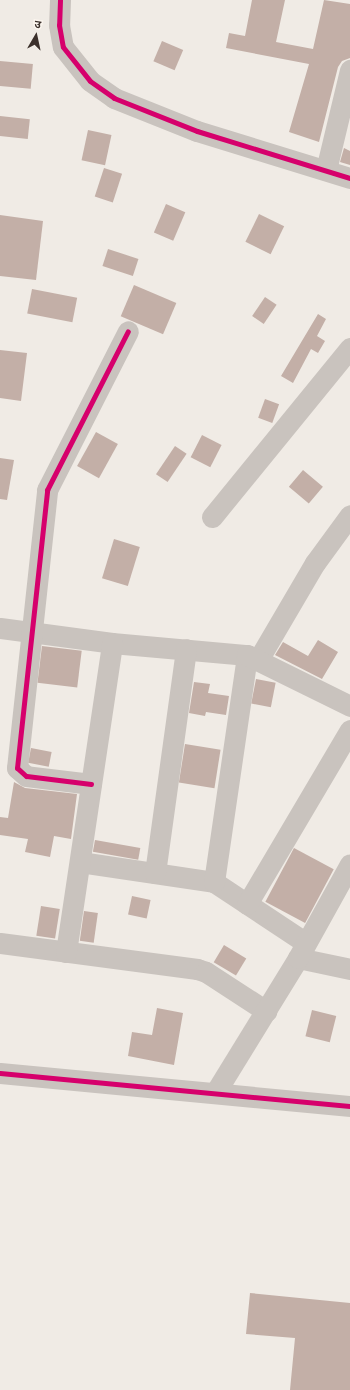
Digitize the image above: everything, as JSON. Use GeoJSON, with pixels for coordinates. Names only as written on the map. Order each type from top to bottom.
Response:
{"type":"FeatureCollection","features":[{"type":"Feature","properties":{"kind":"street"},"geometry":{"type":"LineString","coordinates":[[60,0],[59,25],[63,47],[90,81],[114,98],[197,131],[350,178]]}},
{"type":"Feature","properties":{"kind":"street"},"geometry":{"type":"LineString","coordinates":[[326,170],[350,70]]}},
{"type":"Feature","properties":{"kind":"street"},"geometry":{"type":"LineString","coordinates":[[91,784],[26,776],[17,768],[47,490],[128,331]]}},
{"type":"Feature","properties":{"kind":"street"},"geometry":{"type":"LineString","coordinates":[[212,517],[350,348]]}},
{"type":"Feature","properties":{"kind":"street"},"geometry":{"type":"LineString","coordinates":[[214,882],[252,657],[315,563],[350,515]]}},
{"type":"Feature","properties":{"kind":"street"},"geometry":{"type":"LineString","coordinates":[[0,628],[112,644],[252,657],[350,706]]}},
{"type":"Feature","properties":{"kind":"street"},"geometry":{"type":"LineString","coordinates":[[66,952],[112,644]]}},
{"type":"Feature","properties":{"kind":"street"},"geometry":{"type":"LineString","coordinates":[[155,873],[186,650]]}},
{"type":"Feature","properties":{"kind":"street"},"geometry":{"type":"LineString","coordinates":[[247,904],[350,730]]}},
{"type":"Feature","properties":{"kind":"street"},"geometry":{"type":"LineString","coordinates":[[80,862],[214,882],[247,904],[302,950],[350,969]]}},
{"type":"Feature","properties":{"kind":"street"},"geometry":{"type":"LineString","coordinates":[[215,1094],[302,950],[350,864]]}},
{"type":"Feature","properties":{"kind":"street"},"geometry":{"type":"LineString","coordinates":[[0,943],[197,969],[206,972],[266,1011]]}},
{"type":"Feature","properties":{"kind":"street"},"geometry":{"type":"LineString","coordinates":[[0,1073],[350,1106]]}},
{"type":"Feature","properties":{"kind":"building"},"geometry":{"type":"Polygon","coordinates":[[[252,0],[285,0],[276,42],[313,49],[324,0],[350,4],[350,58],[342,61],[338,67],[319,142],[289,132],[309,64],[226,48],[229,33],[245,36],[252,0]]]}},
{"type":"Feature","properties":{"kind":"building"},"geometry":{"type":"Polygon","coordinates":[[[162,41],[183,50],[175,70],[153,61],[162,41]]]}},
{"type":"Feature","properties":{"kind":"building"},"geometry":{"type":"Polygon","coordinates":[[[0,61],[33,64],[31,89],[0,86],[0,61]]]}},
{"type":"Feature","properties":{"kind":"building"},"geometry":{"type":"Polygon","coordinates":[[[0,116],[30,119],[28,139],[0,136],[0,116]]]}},
{"type":"Feature","properties":{"kind":"building"},"geometry":{"type":"Polygon","coordinates":[[[88,130],[111,135],[105,165],[82,160],[88,130]]]}},
{"type":"Feature","properties":{"kind":"building"},"geometry":{"type":"Polygon","coordinates":[[[344,148],[350,151],[350,165],[340,162],[344,148]]]}},
{"type":"Feature","properties":{"kind":"building"},"geometry":{"type":"Polygon","coordinates":[[[104,168],[122,174],[113,202],[95,197],[104,168]]]}},
{"type":"Feature","properties":{"kind":"building"},"geometry":{"type":"Polygon","coordinates":[[[166,204],[185,212],[173,241],[154,233],[166,204]]]}},
{"type":"Feature","properties":{"kind":"building"},"geometry":{"type":"Polygon","coordinates":[[[259,214],[284,226],[271,254],[245,242],[259,214]]]}},
{"type":"Feature","properties":{"kind":"building"},"geometry":{"type":"Polygon","coordinates":[[[0,215],[43,221],[36,280],[0,276],[0,215]]]}},
{"type":"Feature","properties":{"kind":"building"},"geometry":{"type":"Polygon","coordinates":[[[108,249],[138,259],[133,276],[102,266],[108,249]]]}},
{"type":"Feature","properties":{"kind":"building"},"geometry":{"type":"Polygon","coordinates":[[[134,285],[176,303],[163,334],[121,316],[134,285]]]}},
{"type":"Feature","properties":{"kind":"building"},"geometry":{"type":"Polygon","coordinates":[[[32,289],[77,298],[72,322],[27,314],[32,289]]]}},
{"type":"Feature","properties":{"kind":"building"},"geometry":{"type":"Polygon","coordinates":[[[265,297],[277,305],[264,324],[252,316],[265,297]]]}},
{"type":"Feature","properties":{"kind":"building"},"geometry":{"type":"Polygon","coordinates":[[[318,314],[326,319],[317,336],[325,341],[318,353],[311,349],[293,383],[281,376],[318,314]]]}},
{"type":"Feature","properties":{"kind":"building"},"geometry":{"type":"Polygon","coordinates":[[[0,350],[27,353],[21,401],[0,398],[0,350]]]}},
{"type":"Feature","properties":{"kind":"building"},"geometry":{"type":"Polygon","coordinates":[[[265,399],[279,404],[272,423],[258,418],[265,399]]]}},
{"type":"Feature","properties":{"kind":"building"},"geometry":{"type":"Polygon","coordinates":[[[96,432],[118,444],[99,478],[77,466],[96,432]]]}},
{"type":"Feature","properties":{"kind":"building"},"geometry":{"type":"Polygon","coordinates":[[[202,435],[222,445],[210,467],[191,457],[202,435]]]}},
{"type":"Feature","properties":{"kind":"building"},"geometry":{"type":"Polygon","coordinates":[[[175,446],[187,454],[168,482],[156,474],[175,446]]]}},
{"type":"Feature","properties":{"kind":"building"},"geometry":{"type":"Polygon","coordinates":[[[0,458],[14,460],[7,500],[0,499],[0,458]]]}},
{"type":"Feature","properties":{"kind":"building"},"geometry":{"type":"Polygon","coordinates":[[[303,470],[323,487],[309,504],[289,487],[303,470]]]}},
{"type":"Feature","properties":{"kind":"building"},"geometry":{"type":"Polygon","coordinates":[[[114,539],[140,547],[128,586],[102,578],[114,539]]]}},
{"type":"Feature","properties":{"kind":"building"},"geometry":{"type":"Polygon","coordinates":[[[318,640],[338,652],[322,679],[275,655],[283,642],[308,656],[318,640]]]}},
{"type":"Feature","properties":{"kind":"building"},"geometry":{"type":"Polygon","coordinates":[[[42,646],[82,651],[77,688],[37,683],[42,646]]]}},
{"type":"Feature","properties":{"kind":"building"},"geometry":{"type":"Polygon","coordinates":[[[256,679],[276,683],[271,707],[251,704],[256,679]]]}},
{"type":"Feature","properties":{"kind":"building"},"geometry":{"type":"Polygon","coordinates":[[[194,682],[210,684],[208,693],[229,696],[226,715],[206,712],[205,716],[189,713],[194,682]]]}},
{"type":"Feature","properties":{"kind":"building"},"geometry":{"type":"Polygon","coordinates":[[[185,744],[221,750],[214,788],[179,783],[185,744]]]}},
{"type":"Feature","properties":{"kind":"building"},"geometry":{"type":"Polygon","coordinates":[[[31,748],[52,752],[49,767],[28,763],[31,748]]]}},
{"type":"Feature","properties":{"kind":"building"},"geometry":{"type":"Polygon","coordinates":[[[14,782],[25,788],[77,794],[71,839],[54,836],[50,857],[25,852],[28,839],[0,835],[0,817],[8,818],[14,782]]]}},
{"type":"Feature","properties":{"kind":"building"},"geometry":{"type":"Polygon","coordinates":[[[95,840],[140,848],[138,860],[93,852],[95,840]]]}},
{"type":"Feature","properties":{"kind":"building"},"geometry":{"type":"Polygon","coordinates":[[[294,848],[334,869],[305,923],[265,902],[294,848]]]}},
{"type":"Feature","properties":{"kind":"building"},"geometry":{"type":"Polygon","coordinates":[[[132,896],[151,900],[147,919],[128,915],[132,896]]]}},
{"type":"Feature","properties":{"kind":"building"},"geometry":{"type":"Polygon","coordinates":[[[41,906],[60,909],[55,939],[36,936],[41,906]]]}},
{"type":"Feature","properties":{"kind":"building"},"geometry":{"type":"Polygon","coordinates":[[[84,911],[98,913],[94,943],[80,941],[84,911]]]}},
{"type":"Feature","properties":{"kind":"building"},"geometry":{"type":"Polygon","coordinates":[[[224,945],[246,958],[236,976],[214,962],[224,945]]]}},
{"type":"Feature","properties":{"kind":"building"},"geometry":{"type":"Polygon","coordinates":[[[157,1008],[183,1013],[174,1065],[128,1056],[132,1032],[152,1035],[157,1008]]]}},
{"type":"Feature","properties":{"kind":"building"},"geometry":{"type":"Polygon","coordinates":[[[312,1010],[336,1016],[330,1042],[305,1036],[312,1010]]]}},
{"type":"Feature","properties":{"kind":"building"},"geometry":{"type":"Polygon","coordinates":[[[250,1293],[350,1303],[350,1390],[290,1390],[295,1338],[246,1334],[250,1293]]]}},
{"type":"Feature","properties":{"kind":"cycle path"},"geometry":{"type":"LineString","coordinates":[[60,0],[59,25],[63,47],[90,81],[114,98],[197,131],[350,178]]}},
{"type":"Feature","properties":{"kind":"cycle path"},"geometry":{"type":"LineString","coordinates":[[91,784],[26,776],[17,768],[47,490],[128,331]]}},
{"type":"Feature","properties":{"kind":"cycle path"},"geometry":{"type":"LineString","coordinates":[[0,1073],[350,1106]]}}]}
